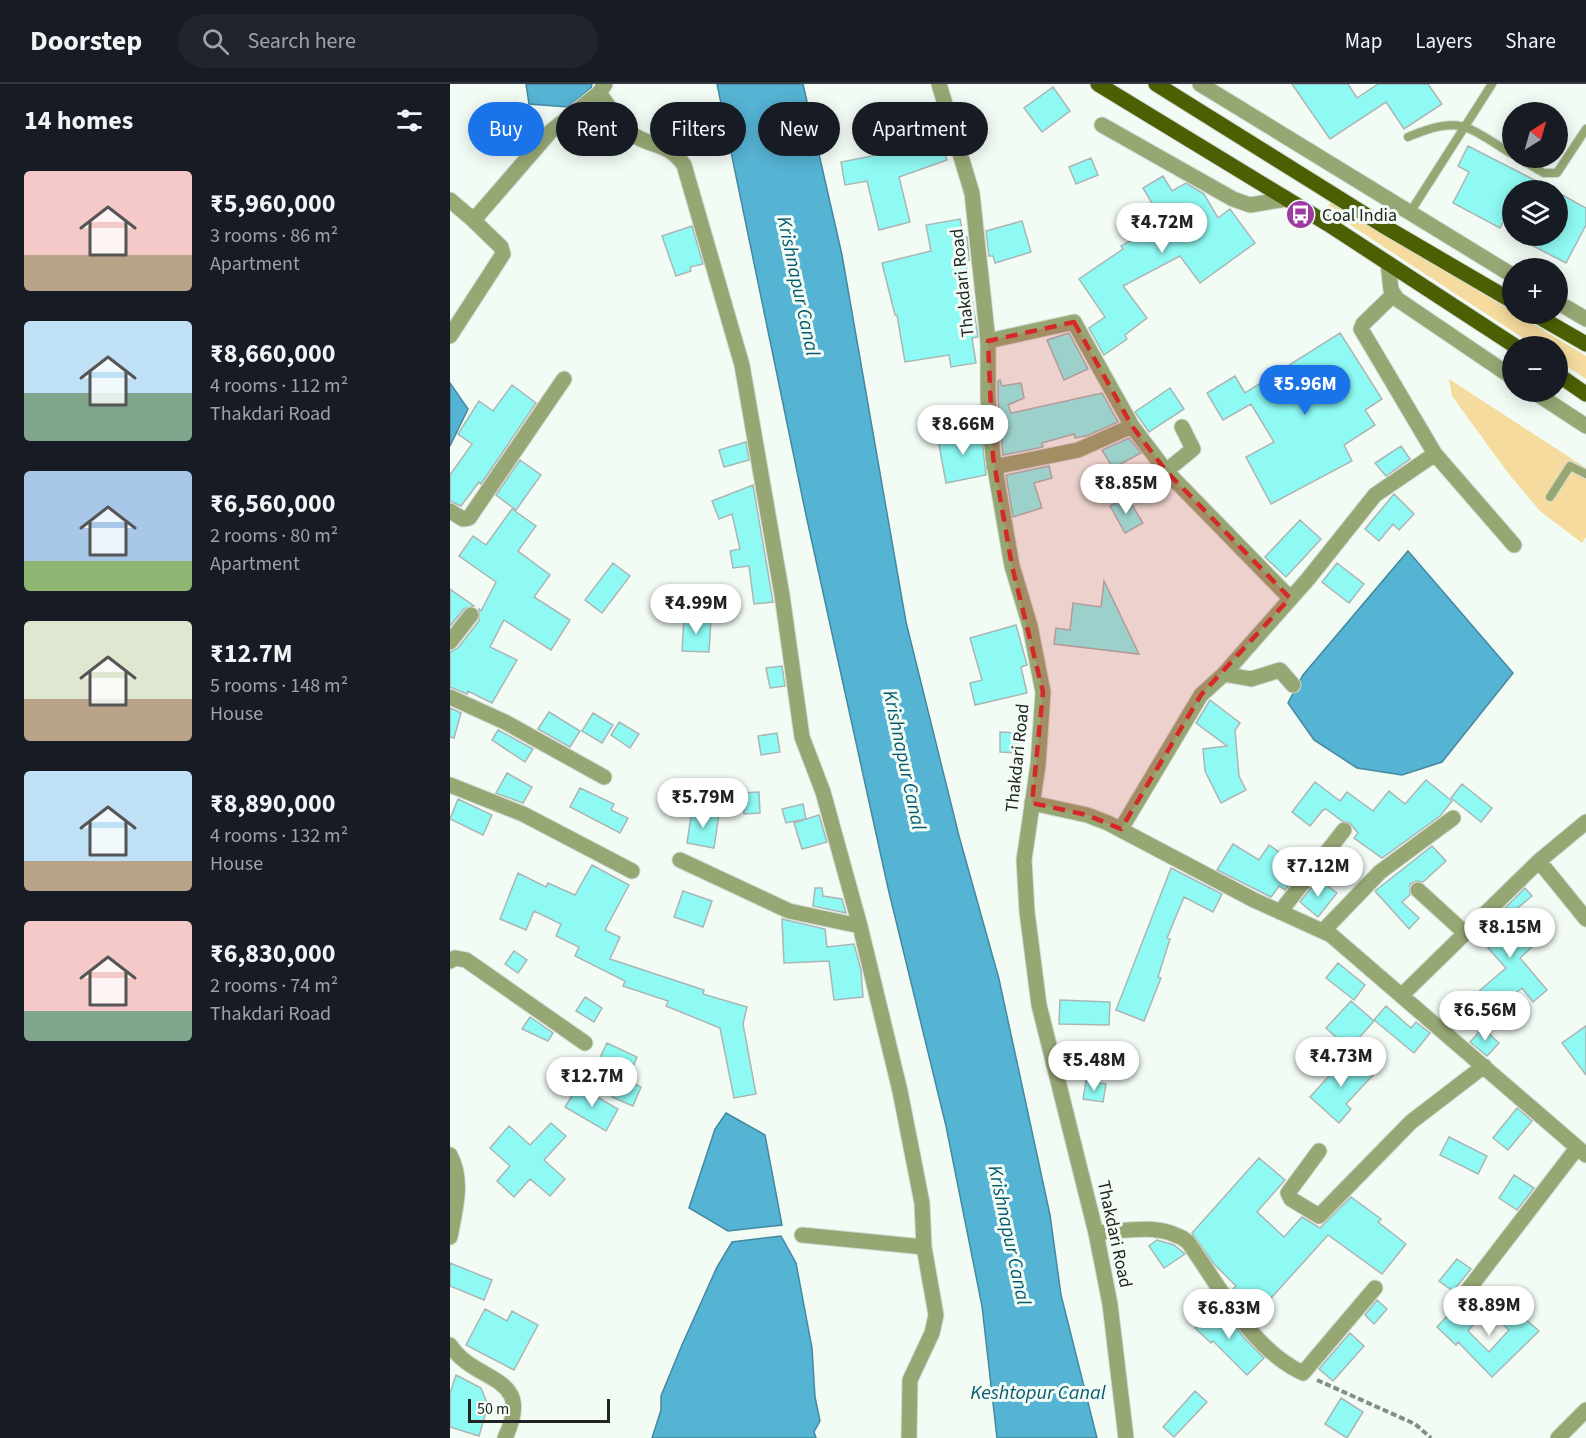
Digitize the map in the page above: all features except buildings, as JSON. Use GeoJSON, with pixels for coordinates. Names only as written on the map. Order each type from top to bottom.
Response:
{"type":"FeatureCollection","features":[{"type":"Feature","properties":{"kind":"main road"},"geometry":{"type":"LineString","coordinates":[[1098,84],[1267,187],[1502,338]]}},
{"type":"Feature","properties":{"kind":"main road"},"geometry":{"type":"LineString","coordinates":[[1156,84],[1285,165],[1502,295]]}},
{"type":"Feature","properties":{"kind":"main road"},"geometry":{"type":"LineString","coordinates":[[1552,324],[1585,343]]}},
{"type":"Feature","properties":{"kind":"main road"},"geometry":{"type":"LineString","coordinates":[[1568,382],[1586,394]]}},
{"type":"Feature","properties":{"kind":"street","name":"Thakdari Road"},"geometry":{"type":"LineString","coordinates":[[939,84],[972,193],[988,341],[988,398],[994,467],[1012,566],[1030,626],[1043,692],[1024,860],[1027,912],[1039,1005],[1096,1233],[1110,1304],[1126,1438]]}},
{"type":"Feature","properties":{"kind":"street"},"geometry":{"type":"LineString","coordinates":[[1200,84],[1502,269]]}},
{"type":"Feature","properties":{"kind":"street"},"geometry":{"type":"LineString","coordinates":[[471,218],[479,214],[549,132],[602,89],[632,134],[664,146],[676,154],[684,165],[742,365],[782,595],[802,737],[823,792],[860,926],[900,1091],[920,1192],[924,1247],[936,1315],[932,1333],[910,1380],[909,1438]]}},
{"type":"Feature","properties":{"kind":"street"},"geometry":{"type":"LineString","coordinates":[[1102,125],[1233,199],[1250,205],[1287,200]]}},
{"type":"Feature","properties":{"kind":"street"},"geometry":{"type":"LineString","coordinates":[[450,200],[501,247],[503,254],[450,336]]}},
{"type":"Feature","properties":{"kind":"street"},"geometry":{"type":"LineString","coordinates":[[1388,263],[1393,295],[1502,370]]}},
{"type":"Feature","properties":{"kind":"street"},"geometry":{"type":"LineString","coordinates":[[1393,295],[1363,324],[1361,329],[1435,454],[1514,545]]}},
{"type":"Feature","properties":{"kind":"street"},"geometry":{"type":"LineString","coordinates":[[1568,308],[1586,319]]}},
{"type":"Feature","properties":{"kind":"street"},"geometry":{"type":"LineString","coordinates":[[988,341],[1074,322],[1132,426],[1166,471],[1290,598]]}},
{"type":"Feature","properties":{"kind":"street"},"geometry":{"type":"LineString","coordinates":[[450,511],[463,519],[469,518],[564,379]]}},
{"type":"Feature","properties":{"kind":"street"},"geometry":{"type":"LineString","coordinates":[[1549,402],[1586,426]]}},
{"type":"Feature","properties":{"kind":"street"},"geometry":{"type":"LineString","coordinates":[[994,467],[1078,450],[1132,426]]}},
{"type":"Feature","properties":{"kind":"street"},"geometry":{"type":"LineString","coordinates":[[1166,471],[1193,449],[1182,427]]}},
{"type":"Feature","properties":{"kind":"street"},"geometry":{"type":"LineString","coordinates":[[1121,829],[1201,695],[1224,674],[1376,495],[1435,454]]}},
{"type":"Feature","properties":{"kind":"street"},"geometry":{"type":"LineString","coordinates":[[450,642],[471,615]]}},
{"type":"Feature","properties":{"kind":"street"},"geometry":{"type":"LineString","coordinates":[[1224,674],[1251,680],[1280,670],[1293,685]]}},
{"type":"Feature","properties":{"kind":"street"},"geometry":{"type":"LineString","coordinates":[[450,697],[505,722],[604,777]]}},
{"type":"Feature","properties":{"kind":"street"},"geometry":{"type":"LineString","coordinates":[[450,785],[523,814],[632,871]]}},
{"type":"Feature","properties":{"kind":"street"},"geometry":{"type":"LineString","coordinates":[[1032,802],[1088,815],[1121,829],[1280,912],[1331,935],[1581,1151],[1464,1295]]}},
{"type":"Feature","properties":{"kind":"street"},"geometry":{"type":"LineString","coordinates":[[1323,932],[1380,872],[1453,818]]}},
{"type":"Feature","properties":{"kind":"street"},"geometry":{"type":"LineString","coordinates":[[1402,995],[1539,861],[1586,822]]}},
{"type":"Feature","properties":{"kind":"street"},"geometry":{"type":"LineString","coordinates":[[1280,912],[1344,830]]}},
{"type":"Feature","properties":{"kind":"street"},"geometry":{"type":"LineString","coordinates":[[680,860],[789,911],[860,926]]}},
{"type":"Feature","properties":{"kind":"street"},"geometry":{"type":"LineString","coordinates":[[1539,861],[1586,919]]}},
{"type":"Feature","properties":{"kind":"street"},"geometry":{"type":"LineString","coordinates":[[1418,890],[1465,933]]}},
{"type":"Feature","properties":{"kind":"street"},"geometry":{"type":"LineString","coordinates":[[450,961],[455,958],[466,960],[585,1043]]}},
{"type":"Feature","properties":{"kind":"street"},"geometry":{"type":"LineString","coordinates":[[1319,1150],[1288,1193],[1292,1199],[1319,1216],[1406,1126],[1484,1066]]}},
{"type":"Feature","properties":{"kind":"street"},"geometry":{"type":"LineString","coordinates":[[450,1155],[457,1172],[458,1190],[450,1237]]}},
{"type":"Feature","properties":{"kind":"street"},"geometry":{"type":"LineString","coordinates":[[1096,1233],[1159,1229],[1177,1233],[1188,1242],[1252,1332],[1274,1354],[1303,1374],[1375,1288]]}},
{"type":"Feature","properties":{"kind":"street"},"geometry":{"type":"LineString","coordinates":[[802,1235],[924,1247]]}},
{"type":"Feature","properties":{"kind":"street"},"geometry":{"type":"LineString","coordinates":[[452,1350],[506,1386],[513,1398],[515,1409],[513,1422],[505,1438]]}},
{"type":"Feature","properties":{"kind":"street"},"geometry":{"type":"LineString","coordinates":[[1557,1438],[1586,1410]]}},
{"type":"Feature","properties":{"kind":"lane"},"geometry":{"type":"LineString","coordinates":[[1409,214],[1492,84]]}},
{"type":"Feature","properties":{"kind":"lane"},"geometry":{"type":"LineString","coordinates":[[1408,137],[1438,124],[1466,126],[1502,148]]}},
{"type":"Feature","properties":{"kind":"lane"},"geometry":{"type":"LineString","coordinates":[[1568,156],[1586,129]]}},
{"type":"Feature","properties":{"kind":"lane"},"geometry":{"type":"LineString","coordinates":[[1535,168],[1544,173],[1557,173],[1560,168]]}},
{"type":"Feature","properties":{"kind":"lane"},"geometry":{"type":"LineString","coordinates":[[1550,497],[1570,466],[1586,474]]}},
{"type":"Feature","properties":{"kind":"path"},"geometry":{"type":"LineString","coordinates":[[1303,1374],[1415,1424],[1431,1438]]}},
{"type":"Feature","properties":{"kind":"highlighted area"},"geometry":{"type":"Polygon","coordinates":[[[1074,322],[1132,426],[1166,471],[1290,598],[1201,695],[1121,829],[1087,815],[1032,803],[1043,692],[1012,566],[993,457],[988,341],[1074,322]]]}},
{"type":"Feature","properties":{"kind":"shaded area"},"geometry":{"type":"Polygon","coordinates":[[[1331,202],[1502,305],[1502,324],[1533,324],[1553,336],[1520,336],[1326,209],[1331,202]]]}},
{"type":"Feature","properties":{"kind":"shaded area"},"geometry":{"type":"Polygon","coordinates":[[[1568,345],[1586,356],[1586,379],[1568,367],[1568,345]]]}},
{"type":"Feature","properties":{"kind":"shaded area"},"geometry":{"type":"Polygon","coordinates":[[[1449,379],[1586,468],[1586,537],[1582,543],[1540,511],[1508,473],[1452,396],[1449,379]]]}},
{"type":"Feature","properties":{"kind":"water"},"geometry":{"type":"Polygon","coordinates":[[[526,84],[592,84],[591,88],[574,102],[556,102],[556,106],[544,105],[544,102],[529,102],[526,84]]]}},
{"type":"Feature","properties":{"kind":"water","name":"Keshtopur Canal"},"geometry":{"type":"Polygon","coordinates":[[[717,84],[803,84],[807,102],[758,102],[758,156],[819,156],[842,255],[906,622],[959,836],[999,979],[1050,1215],[1061,1295],[1097,1438],[997,1438],[982,1306],[946,1126],[888,888],[806,515],[732,156],[746,156],[746,102],[721,102],[717,84]]]}},
{"type":"Feature","properties":{"kind":"water"},"geometry":{"type":"Polygon","coordinates":[[[450,383],[468,409],[450,446],[450,383]]]}},
{"type":"Feature","properties":{"kind":"water"},"geometry":{"type":"Polygon","coordinates":[[[1408,551],[1513,673],[1442,762],[1402,775],[1357,768],[1314,740],[1288,703],[1303,675],[1408,551]]]}},
{"type":"Feature","properties":{"kind":"water"},"geometry":{"type":"Polygon","coordinates":[[[726,1113],[765,1135],[782,1225],[728,1231],[689,1208],[715,1129],[726,1113]]]}},
{"type":"Feature","properties":{"kind":"water"},"geometry":{"type":"Polygon","coordinates":[[[781,1236],[796,1263],[812,1348],[815,1397],[820,1421],[814,1432],[816,1438],[652,1438],[661,1410],[661,1396],[717,1267],[732,1242],[781,1236]]]}},
{"type":"Feature","properties":{"kind":"place","name":"Coal India"},"geometry":{"type":"Point","coordinates":[1301,215]}},
{"type":"Feature","properties":{"kind":"water label","name":"Krishnapur Canal"},"geometry":{"type":"Point","coordinates":[799,286]}},
{"type":"Feature","properties":{"kind":"water label","name":"Krishnapur Canal"},"geometry":{"type":"Point","coordinates":[905,760]}},
{"type":"Feature","properties":{"kind":"water label","name":"Krishnapur Canal"},"geometry":{"type":"Point","coordinates":[1010,1235]}}]}
